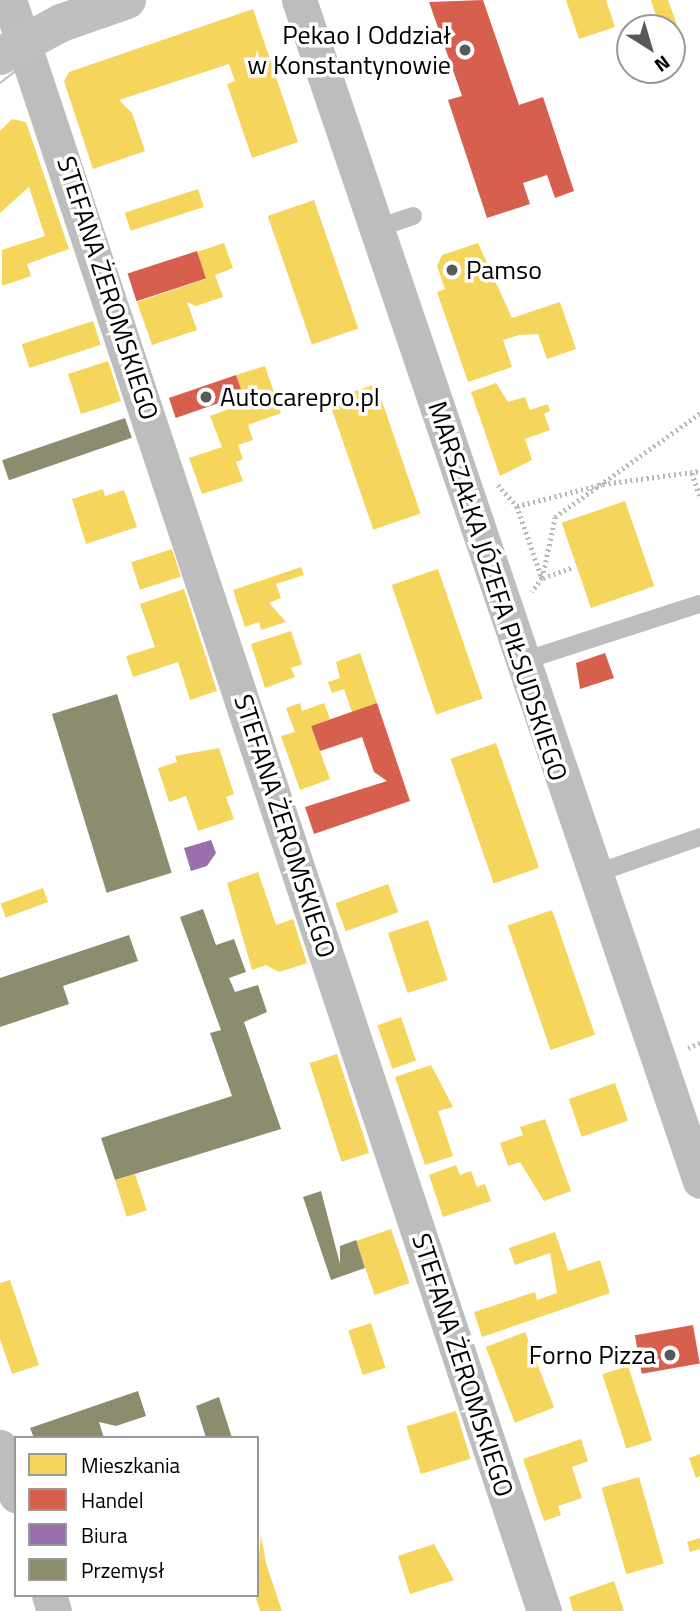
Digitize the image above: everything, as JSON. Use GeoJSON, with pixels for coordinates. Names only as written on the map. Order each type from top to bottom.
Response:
{"type":"FeatureCollection","features":[{"type":"Feature","properties":{"kind":"main road"},"geometry":{"type":"LineString","coordinates":[[12,49],[127,0]]}},
{"type":"Feature","properties":{"kind":"street","name":"STEFANA ŻEROMSKIEGO"},"geometry":{"type":"LineString","coordinates":[[9,0],[12,49],[544,1611]]}},
{"type":"Feature","properties":{"kind":"street","name":"MARSZAŁKA JÓZEFA PIŁSUDSKIEGO"},"geometry":{"type":"LineString","coordinates":[[299,0],[378,228],[520,662],[594,874],[687,1100],[700,1181]]}},
{"type":"Feature","properties":{"kind":"street"},"geometry":{"type":"LineString","coordinates":[[0,1447],[14,1489]]}},
{"type":"Feature","properties":{"kind":"lane"},"geometry":{"type":"LineString","coordinates":[[378,228],[413,216]]}},
{"type":"Feature","properties":{"kind":"lane"},"geometry":{"type":"LineString","coordinates":[[520,662],[700,604]]}},
{"type":"Feature","properties":{"kind":"lane"},"geometry":{"type":"LineString","coordinates":[[594,874],[700,837]]}},
{"type":"Feature","properties":{"kind":"path"},"geometry":{"type":"LineString","coordinates":[[572,568],[542,578],[555,517],[700,413]]}},
{"type":"Feature","properties":{"kind":"path"},"geometry":{"type":"LineString","coordinates":[[517,506],[603,484],[700,471]]}},
{"type":"Feature","properties":{"kind":"path"},"geometry":{"type":"LineString","coordinates":[[692,473],[700,496]]}},
{"type":"Feature","properties":{"kind":"building: Mieszkania"},"geometry":{"type":"Polygon","coordinates":[[[566,0],[606,0],[615,27],[579,39],[566,0]]]}},
{"type":"Feature","properties":{"kind":"building: Mieszkania"},"geometry":{"type":"Polygon","coordinates":[[[651,0],[668,0],[673,14],[656,14],[651,0]]]}},
{"type":"Feature","properties":{"kind":"building: Mieszkania"},"geometry":{"type":"Polygon","coordinates":[[[253,9],[298,142],[252,158],[227,84],[235,81],[229,64],[119,100],[132,113],[145,151],[93,169],[64,81],[69,72],[253,9]]]}},
{"type":"Feature","properties":{"kind":"building: Mieszkania"},"geometry":{"type":"Polygon","coordinates":[[[12,119],[26,122],[69,249],[27,264],[31,276],[2,286],[2,250],[45,236],[29,187],[0,213],[0,131],[12,119]]]}},
{"type":"Feature","properties":{"kind":"building: Mieszkania"},"geometry":{"type":"Polygon","coordinates":[[[198,189],[204,207],[131,231],[125,213],[198,189]]]}},
{"type":"Feature","properties":{"kind":"building: Mieszkania"},"geometry":{"type":"Polygon","coordinates":[[[314,200],[358,329],[312,345],[268,216],[314,200]]]}},
{"type":"Feature","properties":{"kind":"building: Mieszkania"},"geometry":{"type":"Polygon","coordinates":[[[224,243],[233,268],[215,275],[223,297],[196,306],[187,302],[197,330],[152,345],[137,302],[206,279],[197,252],[224,243]]]}},
{"type":"Feature","properties":{"kind":"building: Mieszkania"},"geometry":{"type":"Polygon","coordinates":[[[478,243],[512,318],[560,302],[576,349],[547,359],[538,334],[519,335],[503,340],[512,367],[468,382],[437,292],[445,289],[437,266],[442,255],[478,243]]]}},
{"type":"Feature","properties":{"kind":"building: Mieszkania"},"geometry":{"type":"Polygon","coordinates":[[[93,321],[101,345],[29,368],[22,344],[93,321]]]}},
{"type":"Feature","properties":{"kind":"building: Mieszkania"},"geometry":{"type":"Polygon","coordinates":[[[108,361],[121,401],[81,414],[68,374],[108,361]]]}},
{"type":"Feature","properties":{"kind":"building: Mieszkania"},"geometry":{"type":"Polygon","coordinates":[[[265,366],[281,413],[248,425],[253,440],[238,445],[243,459],[236,462],[243,481],[202,494],[189,458],[222,447],[210,416],[245,403],[236,375],[265,366]]]}},
{"type":"Feature","properties":{"kind":"building: Mieszkania"},"geometry":{"type":"Polygon","coordinates":[[[496,383],[508,402],[525,397],[530,410],[548,404],[550,411],[544,414],[550,430],[525,439],[532,460],[500,476],[471,392],[496,383]]]}},
{"type":"Feature","properties":{"kind":"building: Mieszkania"},"geometry":{"type":"Polygon","coordinates":[[[376,384],[421,514],[373,530],[329,400],[376,384]]]}},
{"type":"Feature","properties":{"kind":"building: Mieszkania"},"geometry":{"type":"Polygon","coordinates":[[[103,489],[105,496],[124,490],[137,527],[86,544],[72,499],[103,489]]]}},
{"type":"Feature","properties":{"kind":"building: Mieszkania"},"geometry":{"type":"Polygon","coordinates":[[[625,501],[654,586],[591,608],[562,523],[625,501]]]}},
{"type":"Feature","properties":{"kind":"building: Mieszkania"},"geometry":{"type":"Polygon","coordinates":[[[172,549],[181,577],[140,590],[131,562],[172,549]]]}},
{"type":"Feature","properties":{"kind":"building: Mieszkania"},"geometry":{"type":"Polygon","coordinates":[[[301,567],[304,575],[276,584],[281,598],[269,603],[286,622],[261,630],[259,622],[245,627],[233,590],[301,567]]]}},
{"type":"Feature","properties":{"kind":"building: Mieszkania"},"geometry":{"type":"Polygon","coordinates":[[[438,569],[483,699],[436,714],[392,585],[438,569]]]}},
{"type":"Feature","properties":{"kind":"building: Mieszkania"},"geometry":{"type":"Polygon","coordinates":[[[184,589],[217,691],[190,700],[178,662],[133,677],[126,656],[155,647],[140,604],[184,589]]]}},
{"type":"Feature","properties":{"kind":"building: Mieszkania"},"geometry":{"type":"Polygon","coordinates":[[[291,631],[302,664],[291,668],[295,677],[265,688],[251,644],[291,631]]]}},
{"type":"Feature","properties":{"kind":"building: Mieszkania"},"geometry":{"type":"Polygon","coordinates":[[[360,653],[377,703],[352,712],[344,689],[332,693],[328,682],[340,678],[336,662],[360,653]]]}},
{"type":"Feature","properties":{"kind":"building: Mieszkania"},"geometry":{"type":"Polygon","coordinates":[[[300,703],[302,711],[324,703],[330,719],[311,726],[330,779],[300,790],[281,736],[295,732],[286,708],[300,703]]]}},
{"type":"Feature","properties":{"kind":"building: Mieszkania"},"geometry":{"type":"Polygon","coordinates":[[[496,743],[539,868],[494,883],[451,759],[496,743]]]}},
{"type":"Feature","properties":{"kind":"building: Mieszkania"},"geometry":{"type":"Polygon","coordinates":[[[219,748],[234,794],[226,797],[234,819],[198,831],[186,796],[169,802],[158,768],[177,762],[175,756],[219,748]]]}},
{"type":"Feature","properties":{"kind":"building: Mieszkania"},"geometry":{"type":"Polygon","coordinates":[[[258,872],[276,925],[293,919],[307,963],[279,972],[266,965],[252,970],[227,883],[258,872]]]}},
{"type":"Feature","properties":{"kind":"building: Mieszkania"},"geometry":{"type":"Polygon","coordinates":[[[388,884],[398,912],[346,931],[335,903],[388,884]]]}},
{"type":"Feature","properties":{"kind":"building: Mieszkania"},"geometry":{"type":"Polygon","coordinates":[[[43,888],[48,902],[6,917],[1,903],[43,888]]]}},
{"type":"Feature","properties":{"kind":"building: Mieszkania"},"geometry":{"type":"Polygon","coordinates":[[[552,910],[595,1035],[551,1050],[508,925],[552,910]]]}},
{"type":"Feature","properties":{"kind":"building: Mieszkania"},"geometry":{"type":"Polygon","coordinates":[[[428,920],[447,980],[408,993],[388,933],[428,920]]]}},
{"type":"Feature","properties":{"kind":"building: Mieszkania"},"geometry":{"type":"Polygon","coordinates":[[[401,1017],[416,1060],[392,1069],[377,1025],[401,1017]]]}},
{"type":"Feature","properties":{"kind":"building: Mieszkania"},"geometry":{"type":"Polygon","coordinates":[[[337,1054],[369,1153],[342,1162],[309,1063],[337,1054]]]}},
{"type":"Feature","properties":{"kind":"building: Mieszkania"},"geometry":{"type":"Polygon","coordinates":[[[431,1065],[453,1107],[438,1111],[453,1156],[425,1165],[395,1077],[431,1065]]]}},
{"type":"Feature","properties":{"kind":"building: Mieszkania"},"geometry":{"type":"Polygon","coordinates":[[[615,1083],[628,1121],[582,1137],[569,1099],[615,1083]]]}},
{"type":"Feature","properties":{"kind":"building: Mieszkania"},"geometry":{"type":"Polygon","coordinates":[[[545,1119],[571,1191],[544,1201],[520,1162],[508,1166],[500,1143],[523,1135],[520,1127],[545,1119]]]}},
{"type":"Feature","properties":{"kind":"building: Mieszkania"},"geometry":{"type":"Polygon","coordinates":[[[456,1165],[460,1175],[471,1171],[477,1187],[485,1184],[491,1201],[443,1217],[429,1175],[456,1165]]]}},
{"type":"Feature","properties":{"kind":"building: Mieszkania"},"geometry":{"type":"Polygon","coordinates":[[[135,1174],[147,1210],[127,1217],[115,1180],[135,1174]]]}},
{"type":"Feature","properties":{"kind":"building: Mieszkania"},"geometry":{"type":"Polygon","coordinates":[[[391,1229],[410,1283],[375,1295],[356,1241],[391,1229]]]}},
{"type":"Feature","properties":{"kind":"building: Mieszkania"},"geometry":{"type":"Polygon","coordinates":[[[555,1232],[568,1271],[600,1260],[610,1293],[482,1337],[474,1312],[535,1292],[537,1300],[557,1293],[550,1253],[515,1265],[509,1248],[555,1232]]]}},
{"type":"Feature","properties":{"kind":"building: Mieszkania"},"geometry":{"type":"Polygon","coordinates":[[[10,1280],[39,1365],[12,1374],[0,1339],[0,1283],[10,1280]]]}},
{"type":"Feature","properties":{"kind":"building: Mieszkania"},"geometry":{"type":"Polygon","coordinates":[[[371,1323],[386,1368],[363,1375],[348,1330],[371,1323]]]}},
{"type":"Feature","properties":{"kind":"building: Mieszkania"},"geometry":{"type":"Polygon","coordinates":[[[525,1332],[554,1408],[515,1423],[486,1347],[525,1332]]]}},
{"type":"Feature","properties":{"kind":"building: Mieszkania"},"geometry":{"type":"Polygon","coordinates":[[[628,1366],[652,1440],[626,1449],[602,1374],[628,1366]]]}},
{"type":"Feature","properties":{"kind":"building: Mieszkania"},"geometry":{"type":"Polygon","coordinates":[[[456,1411],[471,1459],[421,1474],[406,1426],[456,1411]]]}},
{"type":"Feature","properties":{"kind":"building: Mieszkania"},"geometry":{"type":"Polygon","coordinates":[[[581,1439],[588,1461],[572,1467],[582,1498],[558,1506],[561,1515],[544,1521],[523,1459],[581,1439]]]}},
{"type":"Feature","properties":{"kind":"building: Mieszkania"},"geometry":{"type":"Polygon","coordinates":[[[700,1454],[700,1476],[696,1478],[689,1458],[700,1454]]]}},
{"type":"Feature","properties":{"kind":"building: Mieszkania"},"geometry":{"type":"Polygon","coordinates":[[[639,1477],[664,1564],[626,1574],[602,1488],[639,1477]]]}},
{"type":"Feature","properties":{"kind":"building: Mieszkania"},"geometry":{"type":"Polygon","coordinates":[[[261,1535],[266,1563],[282,1611],[260,1611],[256,1597],[259,1597],[261,1535]]]}},
{"type":"Feature","properties":{"kind":"building: Mieszkania"},"geometry":{"type":"Polygon","coordinates":[[[700,1538],[700,1549],[690,1552],[687,1542],[700,1538]]]}},
{"type":"Feature","properties":{"kind":"building: Mieszkania"},"geometry":{"type":"Polygon","coordinates":[[[434,1544],[454,1580],[410,1594],[398,1556],[434,1544]]]}},
{"type":"Feature","properties":{"kind":"building: Mieszkania"},"geometry":{"type":"Polygon","coordinates":[[[614,1581],[624,1611],[573,1611],[569,1597],[614,1581]]]}},
{"type":"Feature","properties":{"kind":"building: Handel"},"geometry":{"type":"Polygon","coordinates":[[[483,0],[519,105],[543,97],[574,191],[555,198],[547,175],[523,183],[530,204],[487,218],[448,100],[462,96],[429,2],[483,0]]]}},
{"type":"Feature","properties":{"kind":"building: Handel"},"geometry":{"type":"Polygon","coordinates":[[[197,251],[206,279],[137,301],[128,274],[197,251]]]}},
{"type":"Feature","properties":{"kind":"building: Handel","name":"Autocarepro.pl"},"geometry":{"type":"Polygon","coordinates":[[[236,375],[243,395],[176,418],[169,398],[236,375]]]}},
{"type":"Feature","properties":{"kind":"building: Handel"},"geometry":{"type":"Polygon","coordinates":[[[605,653],[614,678],[580,689],[576,663],[605,653]]]}},
{"type":"Feature","properties":{"kind":"building: Handel"},"geometry":{"type":"Polygon","coordinates":[[[377,703],[410,801],[314,834],[305,807],[387,781],[374,772],[362,737],[320,751],[311,726],[377,703]]]}},
{"type":"Feature","properties":{"kind":"building: Handel","name":"Forno Pizza"},"geometry":{"type":"Polygon","coordinates":[[[693,1325],[700,1363],[642,1374],[635,1335],[693,1325]]]}},
{"type":"Feature","properties":{"kind":"building: Biura"},"geometry":{"type":"Polygon","coordinates":[[[211,840],[216,853],[207,866],[191,871],[184,848],[211,840]]]}},
{"type":"Feature","properties":{"kind":"building: Przemysł"},"geometry":{"type":"Polygon","coordinates":[[[125,418],[132,438],[9,480],[2,460],[125,418]]]}},
{"type":"Feature","properties":{"kind":"building: Przemysł"},"geometry":{"type":"Polygon","coordinates":[[[117,694],[172,873],[107,893],[52,714],[117,694]]]}},
{"type":"Feature","properties":{"kind":"building: Przemysł"},"geometry":{"type":"Polygon","coordinates":[[[203,909],[216,945],[234,939],[246,972],[229,978],[235,992],[258,985],[267,1012],[244,1022],[281,1129],[115,1180],[101,1138],[232,1096],[210,1033],[221,1030],[180,917],[203,909]]]}},
{"type":"Feature","properties":{"kind":"building: Przemysł"},"geometry":{"type":"Polygon","coordinates":[[[129,935],[138,961],[63,986],[69,1004],[0,1027],[0,978],[129,935]]]}},
{"type":"Feature","properties":{"kind":"building: Przemysł"},"geometry":{"type":"Polygon","coordinates":[[[321,1191],[340,1264],[340,1246],[356,1240],[365,1268],[331,1280],[303,1197],[321,1191]]]}},
{"type":"Feature","properties":{"kind":"building: Przemysł"},"geometry":{"type":"Polygon","coordinates":[[[138,1391],[146,1416],[116,1426],[99,1422],[103,1436],[33,1436],[30,1428],[138,1391]]]}},
{"type":"Feature","properties":{"kind":"building: Przemysł"},"geometry":{"type":"Polygon","coordinates":[[[219,1397],[231,1436],[205,1436],[196,1406],[219,1397]]]}},
{"type":"Feature","properties":{"kind":"tram line"},"geometry":{"type":"LineString","coordinates":[[0,83],[63,34],[127,0]]}},
{"type":"Feature","properties":{"kind":"place","name":"Pekao I Oddział w Konstantynowie"},"geometry":{"type":"Point","coordinates":[465,50]}},
{"type":"Feature","properties":{"kind":"place","name":"Pamso"},"geometry":{"type":"Point","coordinates":[452,270]}},
{"type":"Feature","properties":{"kind":"place","name":"Autocarepro.pl"},"geometry":{"type":"Point","coordinates":[206,397]}},
{"type":"Feature","properties":{"kind":"place","name":"Forno Pizza"},"geometry":{"type":"Point","coordinates":[670,1355]}}]}
